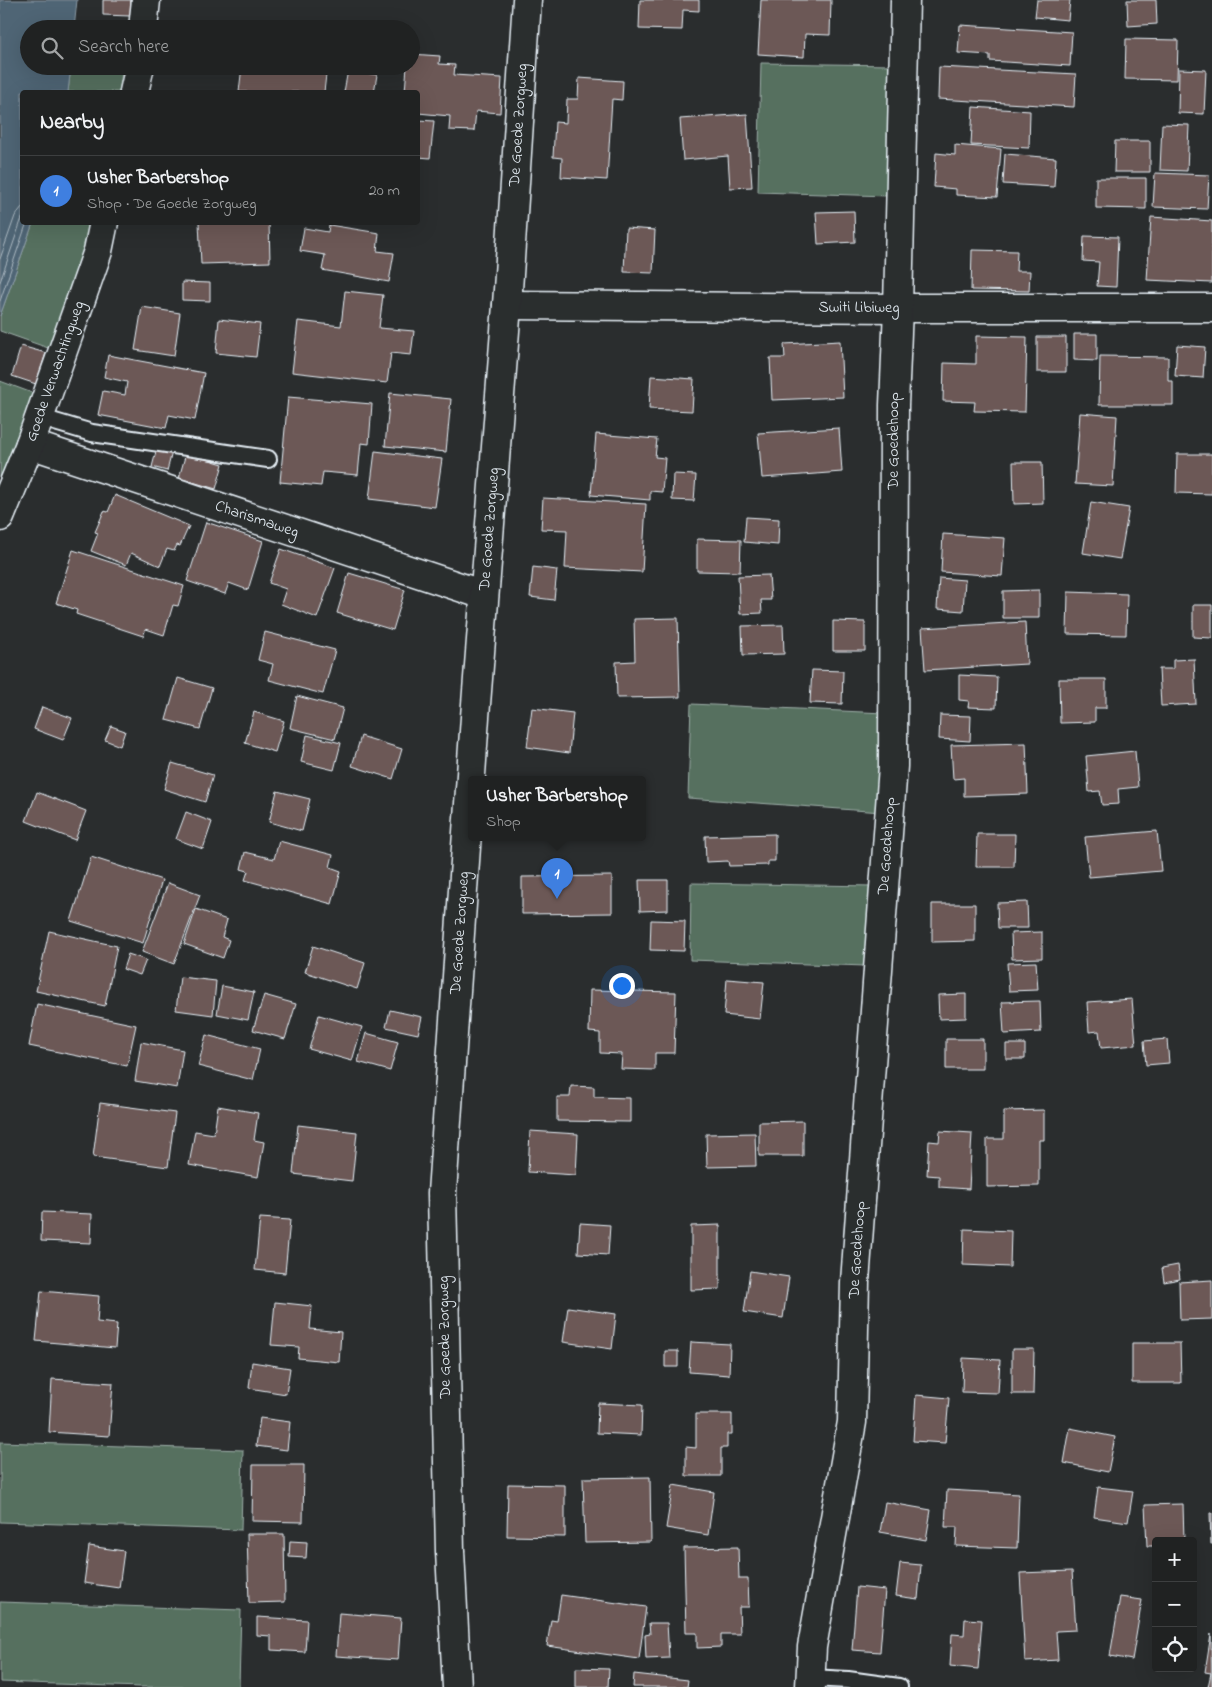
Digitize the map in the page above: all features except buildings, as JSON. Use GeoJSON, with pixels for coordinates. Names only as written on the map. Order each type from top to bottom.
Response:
{"type":"FeatureCollection","features":[{"type":"Feature","properties":{"kind":"street"},"geometry":{"type":"LineString","coordinates":[[145,20],[146,0]]}},
{"type":"Feature","properties":{"kind":"street","name":"De Goede Zorgweg"},"geometry":{"type":"LineString","coordinates":[[471,776],[507,305],[527,0]]}},
{"type":"Feature","properties":{"kind":"street","name":"De Goedehoop"},"geometry":{"type":"LineString","coordinates":[[810,1683],[812,1647],[852,1422],[855,1282],[893,766],[894,405],[905,0]]}},
{"type":"Feature","properties":{"kind":"street"},"geometry":{"type":"LineString","coordinates":[[134,90],[138,75]]}},
{"type":"Feature","properties":{"kind":"street","name":"Goede Verwachtingweg"},"geometry":{"type":"LineString","coordinates":[[0,517],[30,444],[98,251],[103,225]]}},
{"type":"Feature","properties":{"kind":"street","name":"Switi Libiweg"},"geometry":{"type":"LineString","coordinates":[[507,305],[1212,308]]}},
{"type":"Feature","properties":{"kind":"street","name":"Charismaweg"},"geometry":{"type":"LineString","coordinates":[[30,444],[484,595]]}},
{"type":"Feature","properties":{"kind":"street","name":"De Goede Zorgweg"},"geometry":{"type":"LineString","coordinates":[[457,1687],[450,1551],[442,1193],[468,823]]}},
{"type":"Feature","properties":{"kind":"lane"},"geometry":{"type":"LineString","coordinates":[[38,417],[92,433],[268,459]]}},
{"type":"Feature","properties":{"kind":"lane"},"geometry":{"type":"LineString","coordinates":[[810,1683],[848,1680],[899,1687]]}},
{"type":"Feature","properties":{"kind":"green space"},"geometry":{"type":"Polygon","coordinates":[[[761,63],[892,65],[888,196],[758,192],[761,63]]]}},
{"type":"Feature","properties":{"kind":"green space"},"geometry":{"type":"Polygon","coordinates":[[[70,75],[122,75],[119,90],[68,90],[70,75]]]}},
{"type":"Feature","properties":{"kind":"green space"},"geometry":{"type":"Polygon","coordinates":[[[32,225],[92,225],[51,349],[0,331],[0,316],[32,225]]]}},
{"type":"Feature","properties":{"kind":"green space"},"geometry":{"type":"Polygon","coordinates":[[[0,381],[35,394],[0,479],[0,381]]]}},
{"type":"Feature","properties":{"kind":"green space"},"geometry":{"type":"Polygon","coordinates":[[[691,704],[884,713],[882,812],[688,798],[691,704]]]}},
{"type":"Feature","properties":{"kind":"green space"},"geometry":{"type":"Polygon","coordinates":[[[691,883],[873,886],[866,966],[690,960],[691,883]]]}},
{"type":"Feature","properties":{"kind":"green space"},"geometry":{"type":"Polygon","coordinates":[[[0,1442],[243,1450],[241,1530],[0,1522],[0,1442]]]}},
{"type":"Feature","properties":{"kind":"green space"},"geometry":{"type":"Polygon","coordinates":[[[0,1602],[241,1610],[239,1687],[141,1687],[0,1682],[0,1602]]]}},
{"type":"Feature","properties":{"kind":"water"},"geometry":{"type":"Polygon","coordinates":[[[0,0],[77,0],[75,20],[20,20],[20,75],[70,75],[68,90],[20,90],[20,225],[32,225],[0,316],[0,0]]]}},
{"type":"Feature","properties":{"kind":"place","name":"Usher Barbershop"},"geometry":{"type":"Point","coordinates":[557,899]}}]}
